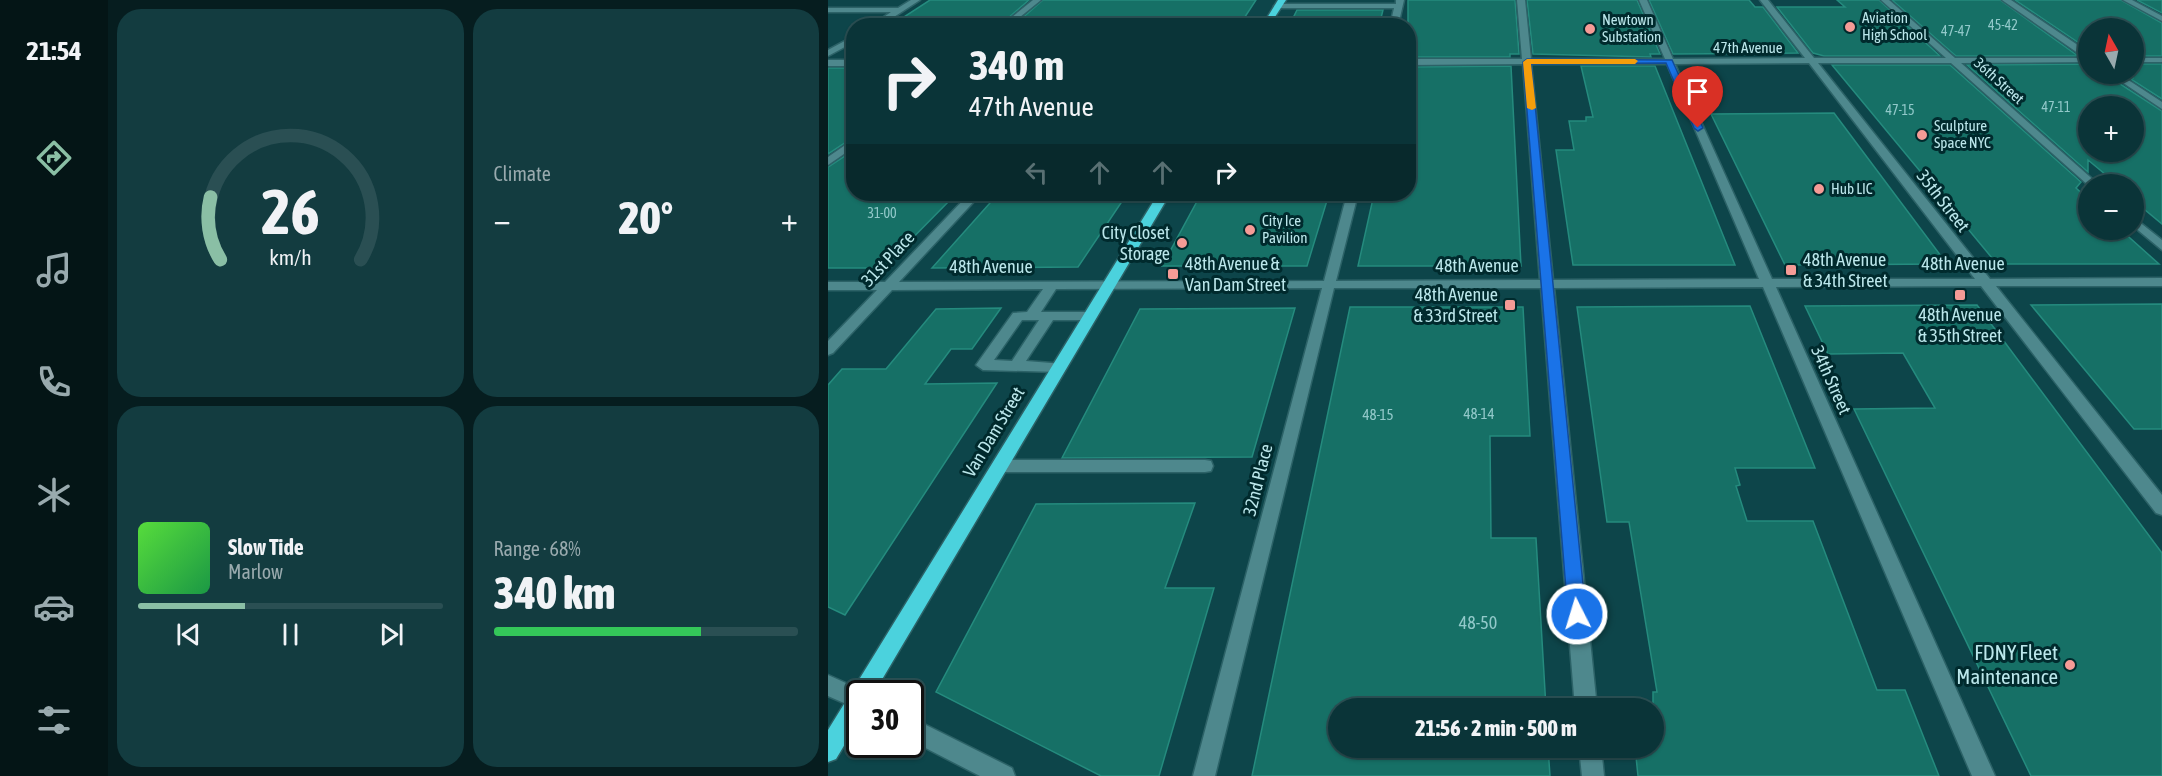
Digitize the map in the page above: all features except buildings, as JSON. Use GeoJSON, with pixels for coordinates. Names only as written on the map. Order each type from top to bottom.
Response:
{"type":"FeatureCollection","features":[{"type":"Feature","properties":{"kind":"main road"},"geometry":{"type":"LineString","coordinates":[[1270,18],[1280,3]]}},
{"type":"Feature","properties":{"kind":"main road","name":"Van Dam Street"},"geometry":{"type":"LineString","coordinates":[[871,680],[1160,201]]}},
{"type":"Feature","properties":{"kind":"main road","name":"Van Dam Street"},"geometry":{"type":"LineString","coordinates":[[828,751],[846,721]]}},
{"type":"Feature","properties":{"kind":"street"},"geometry":{"type":"LineString","coordinates":[[887,18],[916,0]]}},
{"type":"Feature","properties":{"kind":"street"},"geometry":{"type":"LineString","coordinates":[[1014,18],[1037,0]]}},
{"type":"Feature","properties":{"kind":"street"},"geometry":{"type":"LineString","coordinates":[[1521,0],[1585,698]]}},
{"type":"Feature","properties":{"kind":"street","name":"34th Street"},"geometry":{"type":"LineString","coordinates":[[1643,0],[1984,776]]}},
{"type":"Feature","properties":{"kind":"street","name":"35th Street"},"geometry":{"type":"LineString","coordinates":[[1764,0],[2162,508]]}},
{"type":"Feature","properties":{"kind":"street","name":"36th Street"},"geometry":{"type":"LineString","coordinates":[[1885,0],[2082,174]]}},
{"type":"Feature","properties":{"kind":"street"},"geometry":{"type":"LineString","coordinates":[[2006,0],[2078,51]]}},
{"type":"Feature","properties":{"kind":"street"},"geometry":{"type":"LineString","coordinates":[[2127,0],[2162,19]]}},
{"type":"Feature","properties":{"kind":"street"},"geometry":{"type":"LineString","coordinates":[[1280,3],[1400,3],[1396,18]]}},
{"type":"Feature","properties":{"kind":"street"},"geometry":{"type":"LineString","coordinates":[[828,10],[900,10]]}},
{"type":"Feature","properties":{"kind":"street"},"geometry":{"type":"LineString","coordinates":[[828,15],[838,10]]}},
{"type":"Feature","properties":{"kind":"street"},"geometry":{"type":"LineString","coordinates":[[828,54],[846,43]]}},
{"type":"Feature","properties":{"kind":"street","name":"47th Avenue"},"geometry":{"type":"LineString","coordinates":[[1416,62],[1953,61],[2078,58]]}},
{"type":"Feature","properties":{"kind":"street"},"geometry":{"type":"LineString","coordinates":[[2144,60],[2162,60]]}},
{"type":"Feature","properties":{"kind":"street"},"geometry":{"type":"LineString","coordinates":[[828,63],[846,63]]}},
{"type":"Feature","properties":{"kind":"street"},"geometry":{"type":"LineString","coordinates":[[2129,84],[2162,106]]}},
{"type":"Feature","properties":{"kind":"street"},"geometry":{"type":"LineString","coordinates":[[828,162],[846,148]]}},
{"type":"Feature","properties":{"kind":"street","name":"31st Place"},"geometry":{"type":"LineString","coordinates":[[828,350],[968,201]]}},
{"type":"Feature","properties":{"kind":"street","name":"32nd Place"},"geometry":{"type":"LineString","coordinates":[[1204,776],[1350,201]]}},
{"type":"Feature","properties":{"kind":"street"},"geometry":{"type":"LineString","coordinates":[[2144,230],[2162,246]]}},
{"type":"Feature","properties":{"kind":"street","name":"48th Avenue"},"geometry":{"type":"LineString","coordinates":[[828,286],[2162,282]]}},
{"type":"Feature","properties":{"kind":"street"},"geometry":{"type":"LineString","coordinates":[[1031,316],[1052,285]]}},
{"type":"Feature","properties":{"kind":"street"},"geometry":{"type":"LineString","coordinates":[[1059,367],[983,365],[1018,316],[1090,316]]}},
{"type":"Feature","properties":{"kind":"street"},"geometry":{"type":"LineString","coordinates":[[1016,366],[1049,316]]}},
{"type":"Feature","properties":{"kind":"street"},"geometry":{"type":"LineString","coordinates":[[1000,466],[1205,466]]}},
{"type":"Feature","properties":{"kind":"street"},"geometry":{"type":"LineString","coordinates":[[828,685],[846,692]]}},
{"type":"Feature","properties":{"kind":"street"},"geometry":{"type":"LineString","coordinates":[[924,735],[1004,776]]}},
{"type":"Feature","properties":{"kind":"street"},"geometry":{"type":"LineString","coordinates":[[1591,758],[1593,776]]}},
{"type":"Feature","properties":{"kind":"slow traffic"},"geometry":{"type":"LineString","coordinates":[[1532,108],[1527,62],[1635,61]]}},
{"type":"Feature","properties":{"kind":"place","name":"Aviation High School"},"geometry":{"type":"Point","coordinates":[1850,27]}},
{"type":"Feature","properties":{"kind":"place","name":"Newtown Substation"},"geometry":{"type":"Point","coordinates":[1590,29]}},
{"type":"Feature","properties":{"kind":"place","name":"Sculpture Space NYC"},"geometry":{"type":"Point","coordinates":[1922,135]}},
{"type":"Feature","properties":{"kind":"place","name":"Hub LIC"},"geometry":{"type":"Point","coordinates":[1819,189]}},
{"type":"Feature","properties":{"kind":"place","name":"City Ice Pavilion"},"geometry":{"type":"Point","coordinates":[1250,230]}},
{"type":"Feature","properties":{"kind":"place","name":"City Closet Storage"},"geometry":{"type":"Point","coordinates":[1182,243]}},
{"type":"Feature","properties":{"kind":"place","name":"48th Avenue & 34th Street"},"geometry":{"type":"Point","coordinates":[1791,270]}},
{"type":"Feature","properties":{"kind":"place","name":"48th Avenue & Van Dam Street"},"geometry":{"type":"Point","coordinates":[1173,274]}},
{"type":"Feature","properties":{"kind":"place","name":"48th Avenue & 35th Street"},"geometry":{"type":"Point","coordinates":[1960,295]}},
{"type":"Feature","properties":{"kind":"place","name":"48th Avenue & 33rd Street"},"geometry":{"type":"Point","coordinates":[1510,305]}},
{"type":"Feature","properties":{"kind":"place","name":"FDNY Fleet Maintenance"},"geometry":{"type":"Point","coordinates":[2070,665]}},
{"type":"Feature","properties":{"kind":"route"},"geometry":{"type":"LineString","coordinates":[[1577,614],[1527,62],[1669,61],[1698,128]]}}]}
